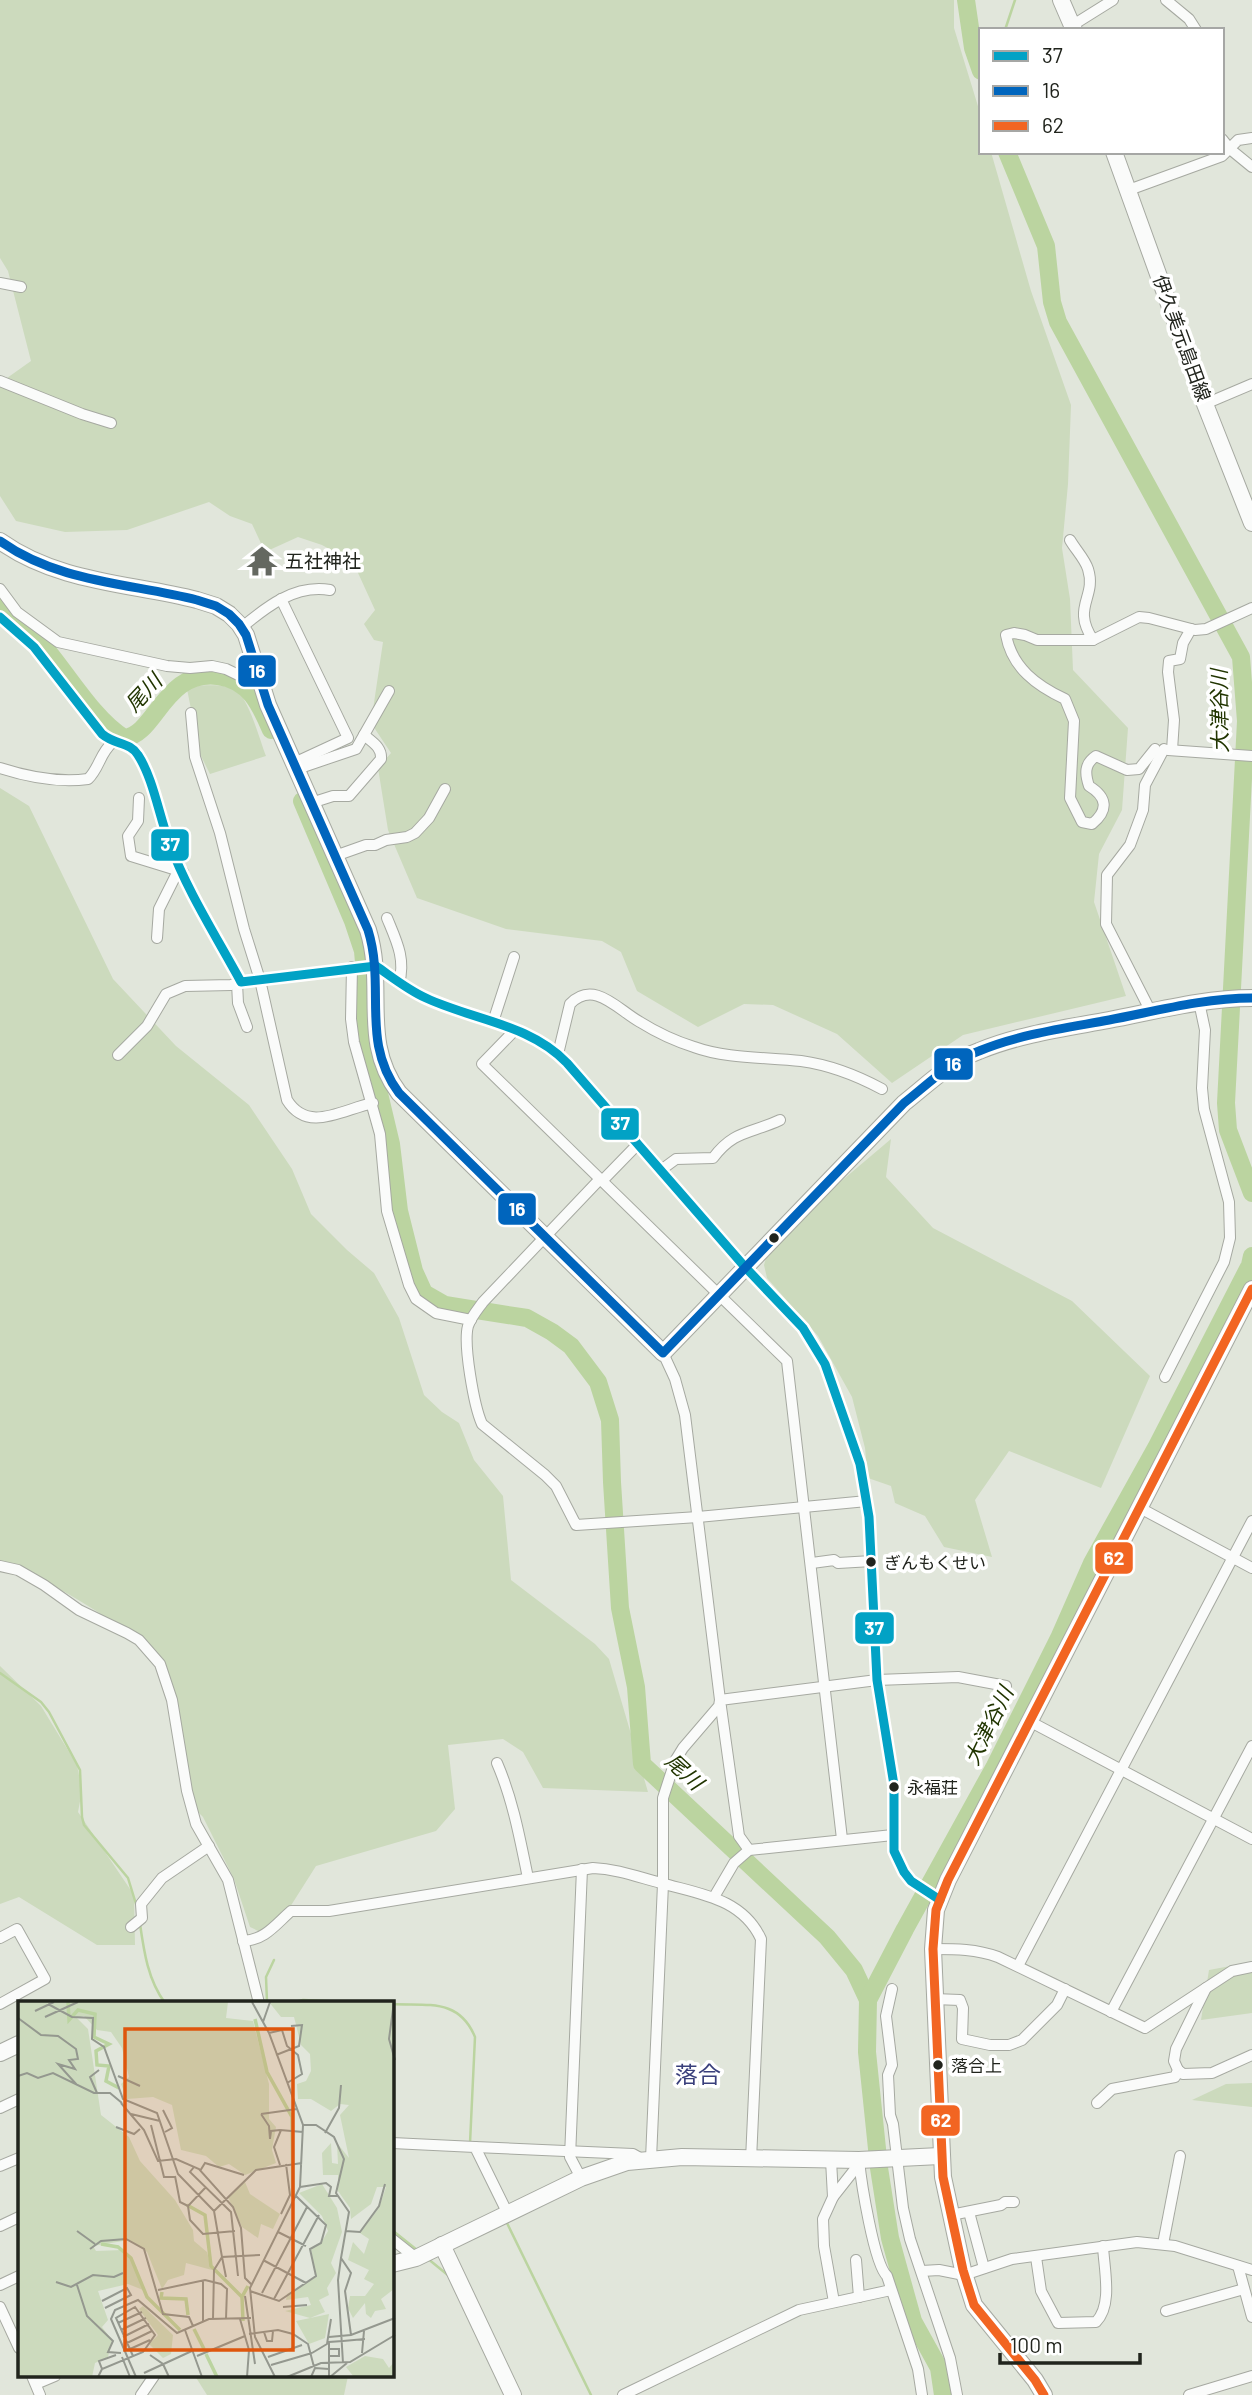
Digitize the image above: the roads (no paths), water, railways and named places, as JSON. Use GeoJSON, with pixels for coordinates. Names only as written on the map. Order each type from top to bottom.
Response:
{"type":"FeatureCollection","features":[{"type":"Feature","properties":{"kind":"street"},"geometry":{"type":"LineString","coordinates":[[1061,0],[1074,27],[1113,0]]}},
{"type":"Feature","properties":{"kind":"street"},"geometry":{"type":"LineString","coordinates":[[1166,0],[1189,19],[1195,28]]}},
{"type":"Feature","properties":{"kind":"street"},"geometry":{"type":"LineString","coordinates":[[1126,191],[1222,156],[1238,140],[1252,138]]}},
{"type":"Feature","properties":{"kind":"street"},"geometry":{"type":"LineString","coordinates":[[1224,142],[1252,167]]}},
{"type":"Feature","properties":{"kind":"street","name":"伊久美元島田線"},"geometry":{"type":"LineString","coordinates":[[1115,154],[1126,191],[1252,523]]}},
{"type":"Feature","properties":{"kind":"street"},"geometry":{"type":"LineString","coordinates":[[0,283],[21,287]]}},
{"type":"Feature","properties":{"kind":"street"},"geometry":{"type":"LineString","coordinates":[[0,381],[111,423]]}},
{"type":"Feature","properties":{"kind":"street"},"geometry":{"type":"LineString","coordinates":[[1206,404],[1252,383]]}},
{"type":"Feature","properties":{"kind":"street"},"geometry":{"type":"LineString","coordinates":[[1069,540],[1088,569],[1089,582],[1083,621],[1093,640]]}},
{"type":"Feature","properties":{"kind":"street"},"geometry":{"type":"LineString","coordinates":[[0,541],[29,559],[55,570],[176,594],[216,606],[229,614],[241,628],[250,647],[261,686],[368,930],[373,966],[377,1046],[391,1082],[399,1093],[663,1353],[682,1398],[739,1836],[747,1851]]}},
{"type":"Feature","properties":{"kind":"street"},"geometry":{"type":"LineString","coordinates":[[0,589],[17,612],[58,642],[167,666],[212,666],[226,669],[261,686]]}},
{"type":"Feature","properties":{"kind":"street"},"geometry":{"type":"LineString","coordinates":[[241,628],[265,608],[281,599],[308,589],[330,590]]}},
{"type":"Feature","properties":{"kind":"street"},"geometry":{"type":"LineString","coordinates":[[281,599],[348,738],[295,766]]}},
{"type":"Feature","properties":{"kind":"street"},"geometry":{"type":"LineString","coordinates":[[1252,608],[1206,629],[1191,629],[1139,617],[1093,640],[1037,640],[1014,633],[1006,635],[1021,669],[1042,688],[1065,699],[1074,721],[1070,798],[1082,822],[1092,824],[1101,816],[1104,802],[1100,793],[1089,786],[1084,773],[1089,761],[1096,756],[1127,770],[1139,769],[1160,749],[1252,756]]}},
{"type":"Feature","properties":{"kind":"street"},"geometry":{"type":"LineString","coordinates":[[0,617],[34,647],[102,734],[112,743],[125,744],[138,754],[180,872],[239,983],[238,1003],[247,1027]]}},
{"type":"Feature","properties":{"kind":"street"},"geometry":{"type":"LineString","coordinates":[[1151,1012],[1106,925],[1107,875],[1130,845],[1143,810],[1145,785],[1174,720],[1169,661],[1180,659],[1182,643],[1191,629]]}},
{"type":"Feature","properties":{"kind":"street"},"geometry":{"type":"LineString","coordinates":[[295,766],[356,749],[389,691]]}},
{"type":"Feature","properties":{"kind":"street"},"geometry":{"type":"LineString","coordinates":[[191,713],[195,757],[220,833],[260,980],[287,1100],[301,1114],[322,1119],[373,1103]]}},
{"type":"Feature","properties":{"kind":"street"},"geometry":{"type":"LineString","coordinates":[[311,803],[333,796],[349,796],[381,759],[377,746],[364,735]]}},
{"type":"Feature","properties":{"kind":"street"},"geometry":{"type":"LineString","coordinates":[[0,768],[21,775],[63,780],[88,779],[106,748],[112,743]]}},
{"type":"Feature","properties":{"kind":"street"},"geometry":{"type":"LineString","coordinates":[[335,856],[366,845],[407,837],[429,818],[445,789]]}},
{"type":"Feature","properties":{"kind":"street"},"geometry":{"type":"LineString","coordinates":[[139,798],[138,821],[128,836],[131,856],[180,872]]}},
{"type":"Feature","properties":{"kind":"street"},"geometry":{"type":"LineString","coordinates":[[157,938],[159,909],[180,872]]}},
{"type":"Feature","properties":{"kind":"street"},"geometry":{"type":"LineString","coordinates":[[387,918],[402,956],[403,967],[399,983]]}},
{"type":"Feature","properties":{"kind":"street"},"geometry":{"type":"LineString","coordinates":[[493,1022],[514,957]]}},
{"type":"Feature","properties":{"kind":"street"},"geometry":{"type":"LineString","coordinates":[[118,1055],[147,1026],[166,994],[185,986],[239,983],[373,966],[424,998],[534,1037],[558,1054],[803,1328],[825,1364],[860,1464],[867,1501],[877,1680],[894,1785],[894,1851],[911,1881],[936,1897]]}},
{"type":"Feature","properties":{"kind":"street"},"geometry":{"type":"LineString","coordinates":[[354,967],[352,1030],[380,1134],[387,1211],[412,1292],[436,1313],[472,1319]]}},
{"type":"Feature","properties":{"kind":"street"},"geometry":{"type":"LineString","coordinates":[[558,1054],[570,1004],[575,998],[594,995],[608,999],[638,1021],[694,1047],[728,1055],[802,1061],[827,1066],[859,1077],[882,1090]]}},
{"type":"Feature","properties":{"kind":"street"},"geometry":{"type":"LineString","coordinates":[[663,1353],[904,1103],[944,1071],[976,1051],[1010,1040],[1207,1001],[1250,998]]}},
{"type":"Feature","properties":{"kind":"street"},"geometry":{"type":"LineString","coordinates":[[1165,1377],[1224,1262],[1230,1238],[1229,1202],[1204,1109],[1202,1088],[1207,1001]]}},
{"type":"Feature","properties":{"kind":"street"},"geometry":{"type":"LineString","coordinates":[[515,1030],[482,1064],[787,1361],[842,1839]]}},
{"type":"Feature","properties":{"kind":"street"},"geometry":{"type":"LineString","coordinates":[[661,1170],[676,1158],[713,1158],[724,1143],[744,1132],[780,1121]]}},
{"type":"Feature","properties":{"kind":"street"},"geometry":{"type":"LineString","coordinates":[[638,1144],[483,1302],[472,1319],[467,1329],[471,1378],[482,1424],[556,1486],[576,1525],[867,1501]]}},
{"type":"Feature","properties":{"kind":"street"},"geometry":{"type":"LineString","coordinates":[[1042,2394],[974,2305],[964,2275],[951,2215],[940,2156],[933,1949],[936,1897],[1030,1721],[1252,1289]]}},
{"type":"Feature","properties":{"kind":"street"},"geometry":{"type":"LineString","coordinates":[[1140,1508],[1252,1568]]}},
{"type":"Feature","properties":{"kind":"street"},"geometry":{"type":"LineString","coordinates":[[1018,1966],[1252,1521]]}},
{"type":"Feature","properties":{"kind":"street"},"geometry":{"type":"LineString","coordinates":[[811,1563],[834,1560],[838,1563],[872,1561]]}},
{"type":"Feature","properties":{"kind":"street"},"geometry":{"type":"LineString","coordinates":[[0,1566],[18,1570],[79,1610],[139,1640],[160,1664],[172,1700],[196,1824],[228,1880],[258,2001]]}},
{"type":"Feature","properties":{"kind":"street"},"geometry":{"type":"LineString","coordinates":[[720,1700],[877,1680],[958,1678],[1006,1686]]}},
{"type":"Feature","properties":{"kind":"street"},"geometry":{"type":"LineString","coordinates":[[647,2159],[663,1884],[663,1798],[669,1776],[683,1748],[719,1706],[720,1700]]}},
{"type":"Feature","properties":{"kind":"street"},"geometry":{"type":"LineString","coordinates":[[1030,1721],[1252,1839]]}},
{"type":"Feature","properties":{"kind":"street"},"geometry":{"type":"LineString","coordinates":[[1111,2011],[1252,1746]]}},
{"type":"Feature","properties":{"kind":"street"},"geometry":{"type":"LineString","coordinates":[[497,1763],[506,1782],[528,1878]]}},
{"type":"Feature","properties":{"kind":"street"},"geometry":{"type":"LineString","coordinates":[[714,1897],[734,1863],[747,1851],[893,1835]]}},
{"type":"Feature","properties":{"kind":"street"},"geometry":{"type":"LineString","coordinates":[[131,1927],[142,1918],[141,1904],[162,1878],[209,1846]]}},
{"type":"Feature","properties":{"kind":"street"},"geometry":{"type":"LineString","coordinates":[[243,1941],[263,1937],[290,1911],[329,1911],[582,1869],[620,1871],[714,1897],[739,1911],[761,1939],[751,2160]]}},
{"type":"Feature","properties":{"kind":"street"},"geometry":{"type":"LineString","coordinates":[[581,2178],[570,2157],[570,2150],[582,1869]]}},
{"type":"Feature","properties":{"kind":"street"},"geometry":{"type":"LineString","coordinates":[[0,1938],[16,1930],[45,1979],[0,2004]]}},
{"type":"Feature","properties":{"kind":"street"},"geometry":{"type":"LineString","coordinates":[[933,1949],[984,1952],[1145,2028],[1232,1970],[1252,1967]]}},
{"type":"Feature","properties":{"kind":"street"},"geometry":{"type":"LineString","coordinates":[[1206,1988],[1176,2049],[1174,2061],[1178,2070],[1182,2074],[1205,2075],[1252,2055]]}},
{"type":"Feature","properties":{"kind":"street"},"geometry":{"type":"LineString","coordinates":[[892,1989],[886,2015],[892,2065],[888,2075],[890,2115],[903,2208],[910,2239],[950,2358],[957,2395]]}},
{"type":"Feature","properties":{"kind":"street"},"geometry":{"type":"LineString","coordinates":[[934,1999],[960,2000],[963,2008],[962,2039],[990,2045],[1009,2045],[1022,2040],[1057,2004],[1065,1989]]}},
{"type":"Feature","properties":{"kind":"street"},"geometry":{"type":"LineString","coordinates":[[0,2053],[18,2044]]}},
{"type":"Feature","properties":{"kind":"street"},"geometry":{"type":"LineString","coordinates":[[1097,2103],[1112,2089],[1175,2077],[1178,2070]]}},
{"type":"Feature","properties":{"kind":"street"},"geometry":{"type":"LineString","coordinates":[[0,2108],[18,2099]]}},
{"type":"Feature","properties":{"kind":"street"},"geometry":{"type":"LineString","coordinates":[[394,2143],[570,2150],[633,2154],[647,2159]]}},
{"type":"Feature","properties":{"kind":"street"},"geometry":{"type":"LineString","coordinates":[[474,2147],[508,2214]]}},
{"type":"Feature","properties":{"kind":"street"},"geometry":{"type":"LineString","coordinates":[[394,2264],[416,2258],[581,2178],[611,2167],[647,2159],[860,2161],[940,2156]]}},
{"type":"Feature","properties":{"kind":"street"},"geometry":{"type":"LineString","coordinates":[[1163,2244],[1181,2156]]}},
{"type":"Feature","properties":{"kind":"street"},"geometry":{"type":"LineString","coordinates":[[0,2166],[18,2158]]}},
{"type":"Feature","properties":{"kind":"street"},"geometry":{"type":"LineString","coordinates":[[831,2160],[833,2197]]}},
{"type":"Feature","properties":{"kind":"street"},"geometry":{"type":"LineString","coordinates":[[834,2302],[823,2220],[833,2197],[860,2161]]}},
{"type":"Feature","properties":{"kind":"street"},"geometry":{"type":"LineString","coordinates":[[860,2161],[876,2250],[918,2370],[922,2395]]}},
{"type":"Feature","properties":{"kind":"street"},"geometry":{"type":"LineString","coordinates":[[951,2215],[1014,2203]]}},
{"type":"Feature","properties":{"kind":"street"},"geometry":{"type":"LineString","coordinates":[[969,2212],[984,2269]]}},
{"type":"Feature","properties":{"kind":"street"},"geometry":{"type":"LineString","coordinates":[[0,2226],[18,2217]]}},
{"type":"Feature","properties":{"kind":"street"},"geometry":{"type":"LineString","coordinates":[[394,2241],[416,2258]]}},
{"type":"Feature","properties":{"kind":"street"},"geometry":{"type":"LineString","coordinates":[[922,2271],[939,2270],[964,2275],[1012,2259],[1137,2242],[1163,2244],[1252,2270]]}},
{"type":"Feature","properties":{"kind":"street"},"geometry":{"type":"LineString","coordinates":[[442,2245],[507,2393]]}},
{"type":"Feature","properties":{"kind":"street"},"geometry":{"type":"LineString","coordinates":[[1036,2257],[1041,2291],[1058,2323],[1096,2322],[1100,2319],[1106,2298],[1103,2246]]}},
{"type":"Feature","properties":{"kind":"street"},"geometry":{"type":"LineString","coordinates":[[856,2260],[859,2297]]}},
{"type":"Feature","properties":{"kind":"street"},"geometry":{"type":"LineString","coordinates":[[1238,2266],[1252,2317]]}},
{"type":"Feature","properties":{"kind":"street"},"geometry":{"type":"LineString","coordinates":[[0,2285],[18,2276]]}},
{"type":"Feature","properties":{"kind":"street"},"geometry":{"type":"LineString","coordinates":[[1167,2311],[1244,2289]]}},
{"type":"Feature","properties":{"kind":"street"},"geometry":{"type":"LineString","coordinates":[[623,2395],[799,2309],[891,2290]]}},
{"type":"Feature","properties":{"kind":"street"},"geometry":{"type":"LineString","coordinates":[[0,2307],[17,2336]]}},
{"type":"Feature","properties":{"kind":"street"},"geometry":{"type":"LineString","coordinates":[[1189,2395],[1252,2376]]}},
{"type":"Feature","properties":{"kind":"street"},"geometry":{"type":"LineString","coordinates":[[142,2395],[153,2378]]}},
{"type":"Feature","properties":{"kind":"waterway","name":"大津谷川"},"geometry":{"type":"LineString","coordinates":[[966,0],[973,48],[979,65]]}},
{"type":"Feature","properties":{"kind":"waterway"},"geometry":{"type":"LineString","coordinates":[[1006,28],[1015,0]]}},
{"type":"Feature","properties":{"kind":"waterway","name":"大津谷川"},"geometry":{"type":"LineString","coordinates":[[1008,154],[1046,246],[1052,302],[1058,322],[1241,657],[1246,721],[1226,1103],[1228,1130],[1252,1193]]}},
{"type":"Feature","properties":{"kind":"waterway","name":"尾川"},"geometry":{"type":"LineString","coordinates":[[0,605],[33,634],[88,704],[124,738],[145,726],[163,703],[185,682],[200,677],[218,676],[238,682],[252,695],[271,730]]}},
{"type":"Feature","properties":{"kind":"waterway","name":"尾川"},"geometry":{"type":"LineString","coordinates":[[302,801],[363,951],[363,1026],[391,1144],[399,1211],[414,1271],[424,1293],[445,1305],[527,1318],[571,1346],[598,1382],[610,1420],[620,1608],[636,1687],[642,1764],[827,1937],[854,1970],[868,2000]]}},
{"type":"Feature","properties":{"kind":"waterway","name":"大津谷川"},"geometry":{"type":"LineString","coordinates":[[943,2395],[939,2368],[913,2321],[890,2238],[879,2168],[867,2052],[868,2000],[995,1766],[1059,1638],[1092,1563],[1157,1446],[1250,1265],[1252,1256]]}},
{"type":"Feature","properties":{"kind":"waterway"},"geometry":{"type":"LineString","coordinates":[[0,1673],[41,1702],[49,1712],[80,1770],[84,1825],[128,1878],[136,1904]]}},
{"type":"Feature","properties":{"kind":"waterway"},"geometry":{"type":"LineString","coordinates":[[140,1924],[151,1975],[164,2001]]}},
{"type":"Feature","properties":{"kind":"waterway"},"geometry":{"type":"LineString","coordinates":[[267,2001],[266,1977],[274,1960]]}},
{"type":"Feature","properties":{"kind":"waterway"},"geometry":{"type":"LineString","coordinates":[[299,2001],[326,2001]]}},
{"type":"Feature","properties":{"kind":"waterway"},"geometry":{"type":"LineString","coordinates":[[394,2004],[441,2007],[451,2010],[468,2024],[475,2037],[470,2143]]}},
{"type":"Feature","properties":{"kind":"waterway"},"geometry":{"type":"LineString","coordinates":[[506,2221],[591,2395]]}},
{"type":"Feature","properties":{"kind":"waterway"},"geometry":{"type":"LineString","coordinates":[[394,2232],[417,2250]]}},
{"type":"Feature","properties":{"kind":"waterway"},"geometry":{"type":"LineString","coordinates":[[427,2258],[449,2276]]}},
{"type":"Feature","properties":{"kind":"place","name":"五社神社"},"geometry":{"type":"Point","coordinates":[262,561]}},
{"type":"Feature","properties":{"kind":"place","name":"ぎんもくせい"},"geometry":{"type":"Point","coordinates":[871,1562]}},
{"type":"Feature","properties":{"kind":"place","name":"永福荘"},"geometry":{"type":"Point","coordinates":[894,1787]}},
{"type":"Feature","properties":{"kind":"place","name":"落合上"},"geometry":{"type":"Point","coordinates":[938,2065]}},
{"type":"Feature","properties":{"kind":"district","name":"落合"},"geometry":{"type":"Point","coordinates":[698,2075]}}]}
